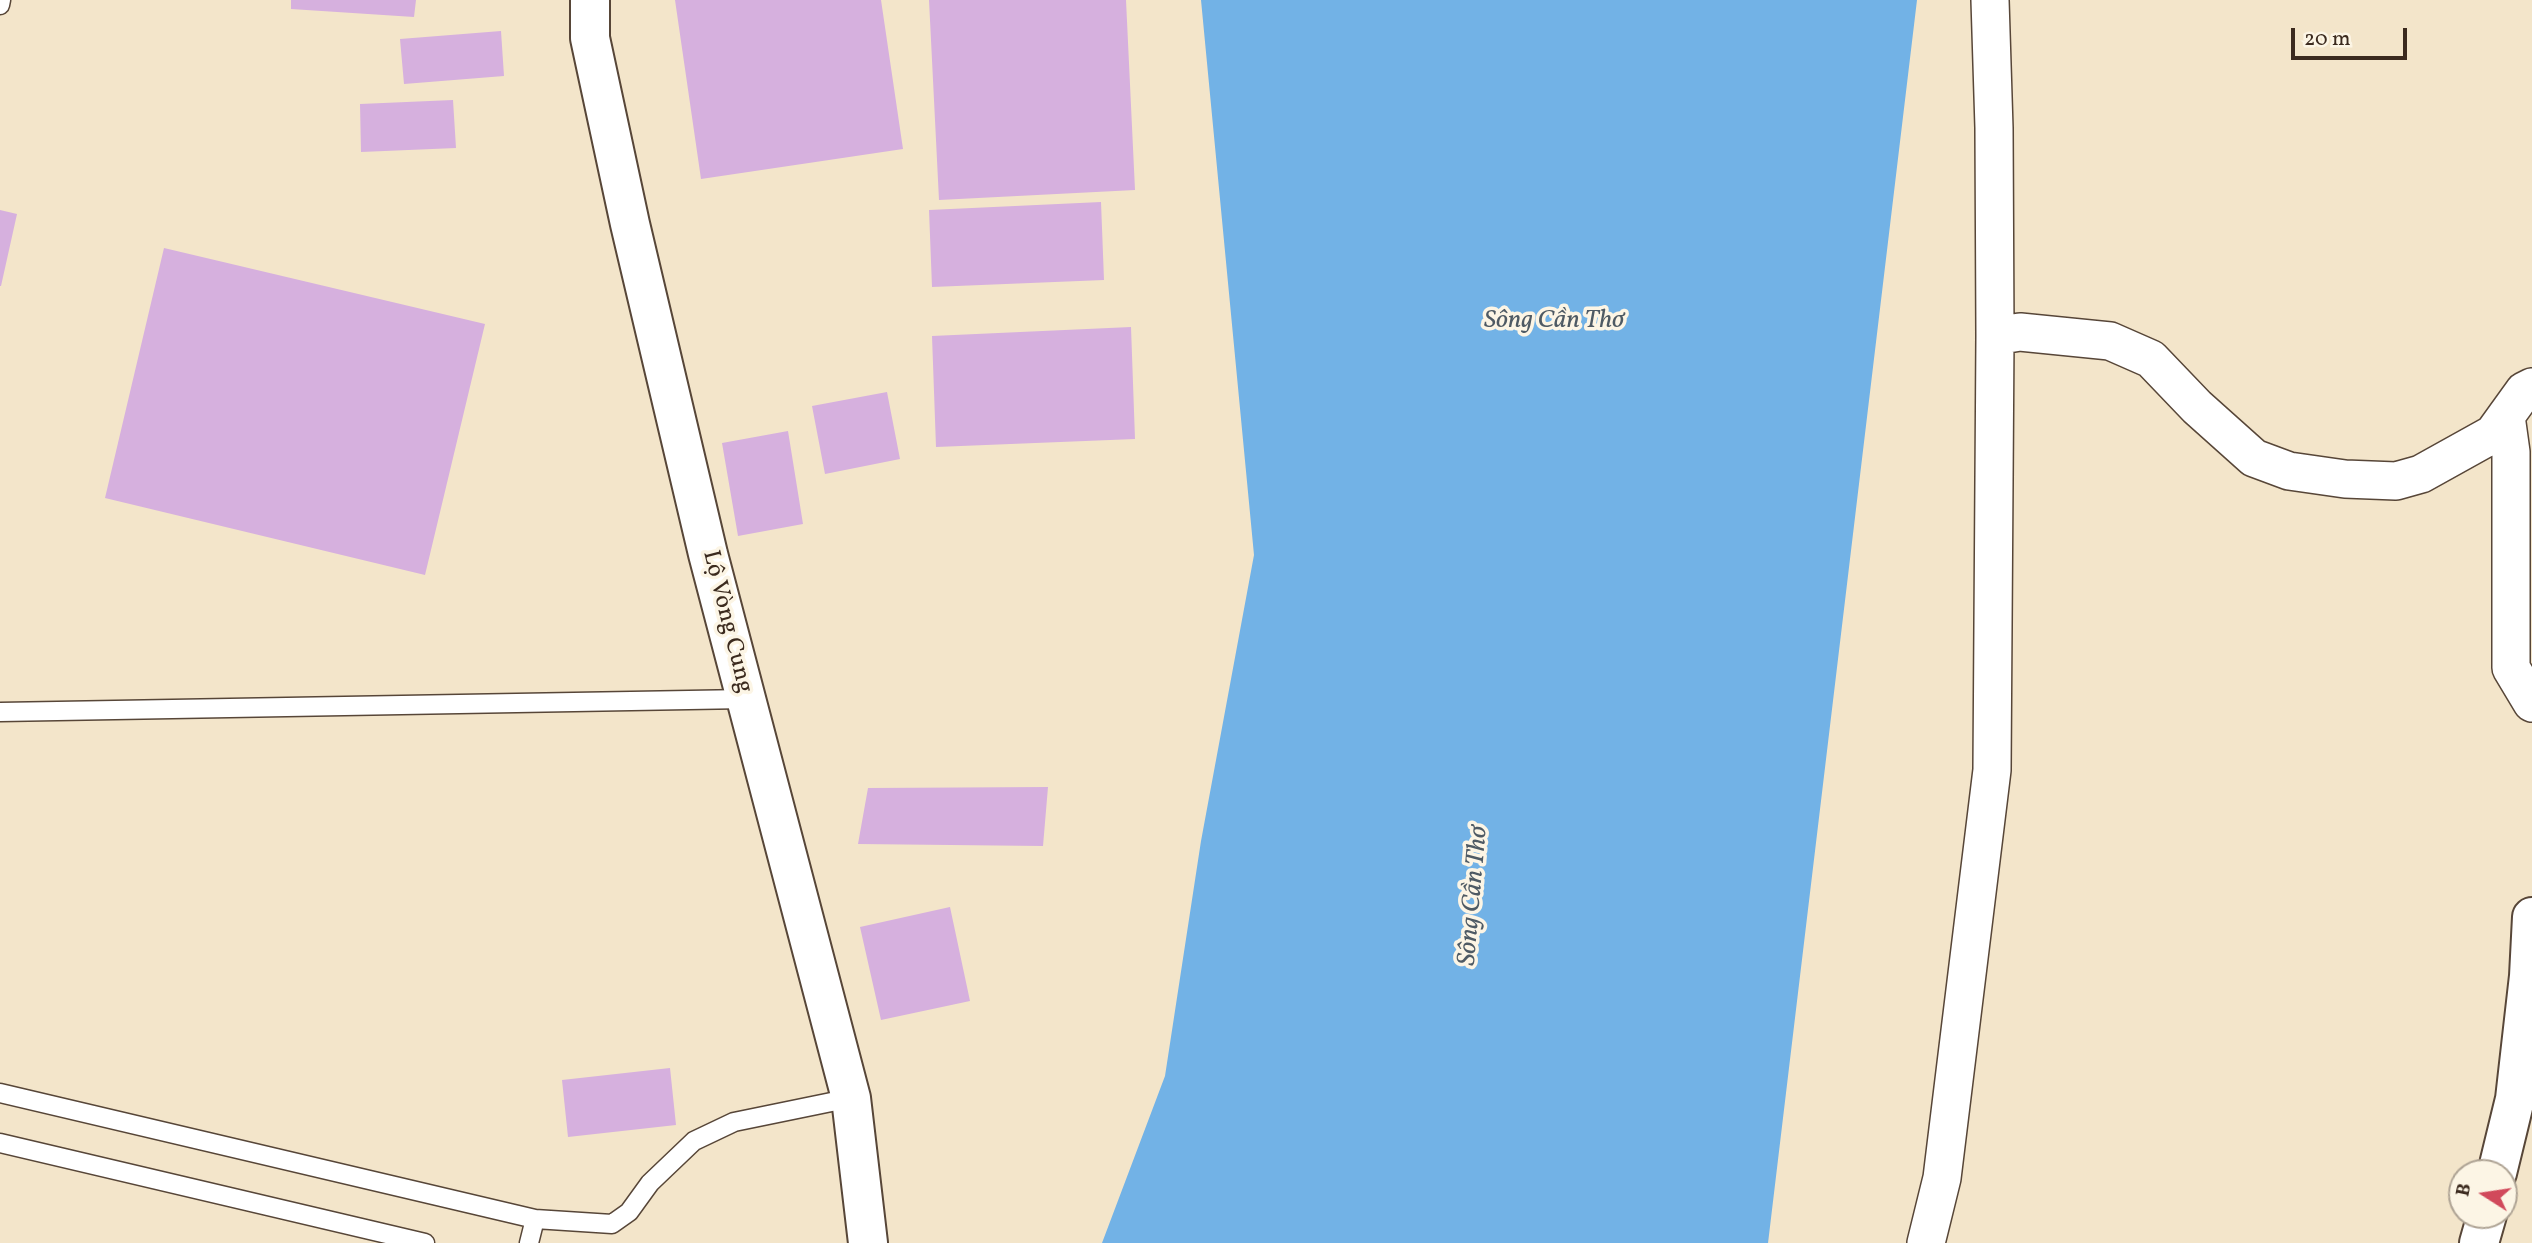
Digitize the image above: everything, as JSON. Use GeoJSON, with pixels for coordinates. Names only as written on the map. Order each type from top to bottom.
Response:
{"type":"FeatureCollection","features":[{"type":"Feature","properties":{"kind":"main road","name":"Lộ Vòng Cung"},"geometry":{"type":"LineString","coordinates":[[590,0],[590,38],[629,224],[708,554],[850,1098],[868,1243]]}},
{"type":"Feature","properties":{"kind":"main road"},"geometry":{"type":"LineString","coordinates":[[2500,1159],[2515,1099],[2529,976],[2532,917]]}},
{"type":"Feature","properties":{"kind":"street"},"geometry":{"type":"LineString","coordinates":[[1926,1243],[1942,1178],[1992,770],[1995,336],[1990,0]]}},
{"type":"Feature","properties":{"kind":"street"},"geometry":{"type":"LineString","coordinates":[[1995,336],[2020,332],[2110,341],[2151,359],[2197,407],[2254,458],[2289,471],[2345,479],[2396,481],[2421,474],[2493,434],[2524,391],[2532,387]]}},
{"type":"Feature","properties":{"kind":"street"},"geometry":{"type":"LineString","coordinates":[[2506,416],[2511,452],[2511,668],[2532,703]]}},
{"type":"Feature","properties":{"kind":"lane"},"geometry":{"type":"LineString","coordinates":[[0,712],[746,699]]}},
{"type":"Feature","properties":{"kind":"lane"},"geometry":{"type":"LineString","coordinates":[[0,1093],[535,1219],[612,1224],[629,1212],[650,1183],[694,1141],[734,1122],[850,1098]]}},
{"type":"Feature","properties":{"kind":"lane"},"geometry":{"type":"LineString","coordinates":[[0,1143],[425,1243]]}},
{"type":"Feature","properties":{"kind":"lane"},"geometry":{"type":"LineString","coordinates":[[528,1243],[535,1219]]}},
{"type":"Feature","properties":{"kind":"water","name":"Sông Cần Thơ"},"geometry":{"type":"Polygon","coordinates":[[[1201,0],[1917,0],[1768,1243],[1102,1243],[1165,1076],[1201,841],[1254,555],[1201,0]]]}},
{"type":"Feature","properties":{"kind":"building"},"geometry":{"type":"Polygon","coordinates":[[[291,0],[416,0],[414,17],[291,9],[291,0]]]}},
{"type":"Feature","properties":{"kind":"building"},"geometry":{"type":"Polygon","coordinates":[[[675,0],[881,0],[903,149],[701,179],[675,0]]]}},
{"type":"Feature","properties":{"kind":"building"},"geometry":{"type":"Polygon","coordinates":[[[929,0],[1126,0],[1135,190],[939,200],[929,0]]]}},
{"type":"Feature","properties":{"kind":"building"},"geometry":{"type":"Polygon","coordinates":[[[501,31],[504,76],[404,84],[400,39],[501,31]]]}},
{"type":"Feature","properties":{"kind":"building"},"geometry":{"type":"Polygon","coordinates":[[[453,100],[456,148],[361,152],[360,104],[453,100]]]}},
{"type":"Feature","properties":{"kind":"building"},"geometry":{"type":"Polygon","coordinates":[[[1101,202],[1104,280],[932,287],[929,210],[1101,202]]]}},
{"type":"Feature","properties":{"kind":"building"},"geometry":{"type":"Polygon","coordinates":[[[0,210],[17,214],[1,286],[0,286],[0,210]]]}},
{"type":"Feature","properties":{"kind":"building"},"geometry":{"type":"Polygon","coordinates":[[[164,248],[485,324],[425,575],[105,498],[164,248]]]}},
{"type":"Feature","properties":{"kind":"building"},"geometry":{"type":"Polygon","coordinates":[[[1131,327],[1135,439],[936,447],[932,336],[1131,327]]]}},
{"type":"Feature","properties":{"kind":"building"},"geometry":{"type":"Polygon","coordinates":[[[887,392],[900,459],[825,474],[812,406],[887,392]]]}},
{"type":"Feature","properties":{"kind":"building"},"geometry":{"type":"Polygon","coordinates":[[[788,431],[803,524],[738,536],[722,443],[788,431]]]}},
{"type":"Feature","properties":{"kind":"building"},"geometry":{"type":"Polygon","coordinates":[[[1048,787],[1043,846],[858,844],[868,788],[1048,787]]]}},
{"type":"Feature","properties":{"kind":"building"},"geometry":{"type":"Polygon","coordinates":[[[950,907],[970,1001],[881,1020],[860,927],[950,907]]]}},
{"type":"Feature","properties":{"kind":"building"},"geometry":{"type":"Polygon","coordinates":[[[670,1068],[676,1125],[568,1137],[562,1080],[670,1068]]]}}]}
